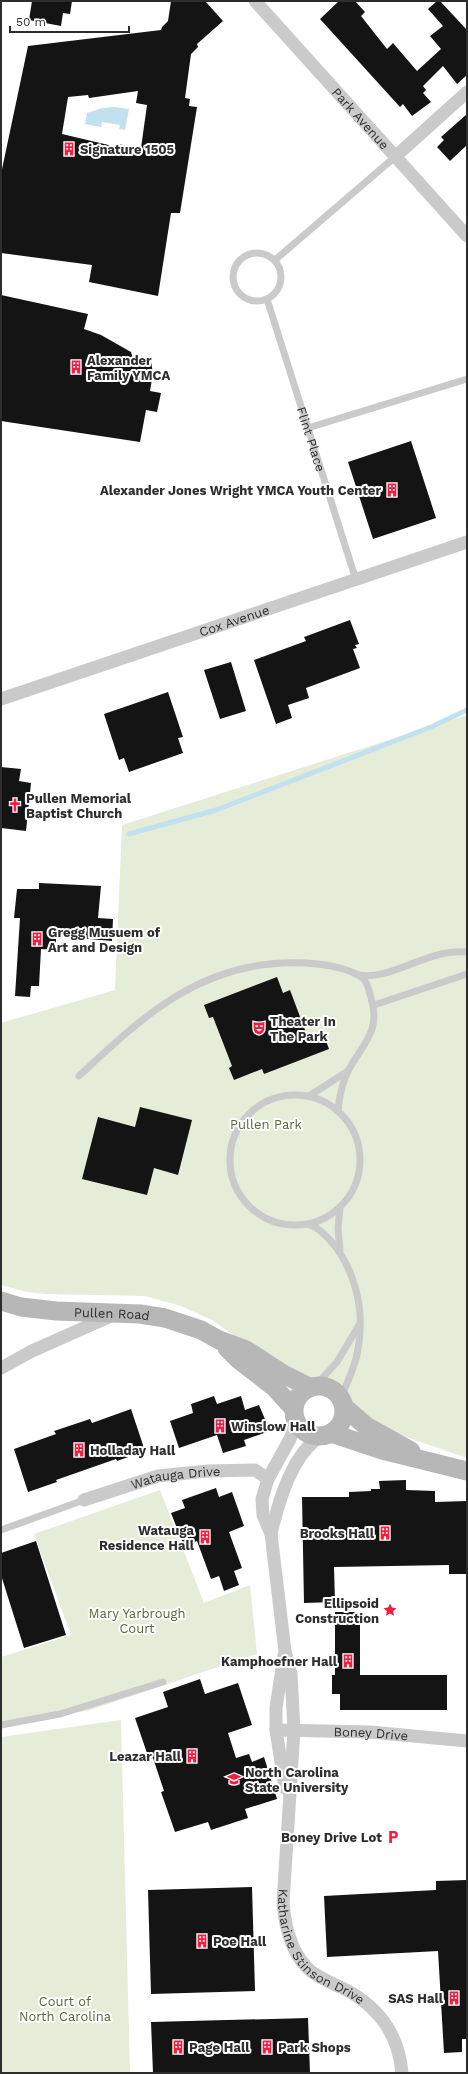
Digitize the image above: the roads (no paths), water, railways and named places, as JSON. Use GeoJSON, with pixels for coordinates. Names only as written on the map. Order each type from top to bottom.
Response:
{"type":"FeatureCollection","features":[{"type":"Feature","properties":{"kind":"main road","name":"Pullen Road"},"geometry":{"type":"LineString","coordinates":[[1,1301],[21,1307],[56,1312],[140,1314],[165,1318],[201,1330],[219,1340],[246,1350],[284,1374],[313,1386]]}},
{"type":"Feature","properties":{"kind":"main road","name":"Pullen Road"},"geometry":{"type":"LineString","coordinates":[[219,1340],[239,1360],[274,1387],[295,1415]]}},
{"type":"Feature","properties":{"kind":"main road"},"geometry":{"type":"LineString","coordinates":[[426,1460],[366,1426],[342,1403],[330,1388],[313,1386],[298,1396],[295,1415],[300,1428],[307,1433],[327,1434],[382,1450],[467,1471]]}},
{"type":"Feature","properties":{"kind":"main road"},"geometry":{"type":"LineString","coordinates":[[327,1434],[341,1422],[342,1403]]}},
{"type":"Feature","properties":{"kind":"street","name":"Park Avenue"},"geometry":{"type":"LineString","coordinates":[[254,1],[467,236]]}},
{"type":"Feature","properties":{"kind":"street"},"geometry":{"type":"LineString","coordinates":[[396,156],[467,92]]}},
{"type":"Feature","properties":{"kind":"street","name":"Cox Avenue"},"geometry":{"type":"LineString","coordinates":[[1,699],[467,542]]}},
{"type":"Feature","properties":{"kind":"street"},"geometry":{"type":"LineString","coordinates":[[1,1368],[32,1351],[117,1313]]}},
{"type":"Feature","properties":{"kind":"street","name":"Katharine Stinson Drive"},"geometry":{"type":"LineString","coordinates":[[295,1415],[290,1439],[268,1479],[262,1499],[263,1515],[271,1534],[285,1652],[292,1674],[294,1730],[288,1804],[283,1903],[285,1925],[291,1942],[311,1971],[363,2001],[384,2021],[398,2048],[402,2073]]}},
{"type":"Feature","properties":{"kind":"street","name":"Katharine Stinson Drive"},"geometry":{"type":"LineString","coordinates":[[271,1534],[283,1489],[299,1460],[318,1438],[327,1434]]}},
{"type":"Feature","properties":{"kind":"street","name":"Watauga Drive"},"geometry":{"type":"LineString","coordinates":[[84,1500],[158,1476],[208,1471],[255,1470],[268,1479]]}},
{"type":"Feature","properties":{"kind":"street","name":"Katharine Stinson Drive"},"geometry":{"type":"LineString","coordinates":[[285,1652],[276,1708],[276,1730],[288,1804]]}},
{"type":"Feature","properties":{"kind":"street","name":"Boney Drive"},"geometry":{"type":"LineString","coordinates":[[276,1730],[370,1732],[467,1741]]}},
{"type":"Feature","properties":{"kind":"lane"},"geometry":{"type":"LineString","coordinates":[[275,260],[396,156]]}},
{"type":"Feature","properties":{"kind":"lane"},"geometry":{"type":"LineString","coordinates":[[254,252],[269,255],[275,260],[281,274],[281,282],[278,289],[267,299],[253,300],[240,294],[234,283],[234,270],[241,258],[254,252]]}},
{"type":"Feature","properties":{"kind":"lane","name":"Flint Place"},"geometry":{"type":"LineString","coordinates":[[267,299],[356,580]]}},
{"type":"Feature","properties":{"kind":"lane"},"geometry":{"type":"LineString","coordinates":[[308,428],[467,379]]}},
{"type":"Feature","properties":{"kind":"lane"},"geometry":{"type":"LineString","coordinates":[[79,1076],[123,1035],[159,1008],[196,984],[229,972],[256,966],[294,963],[316,964],[358,975],[376,975],[445,952],[467,952]]}},
{"type":"Feature","properties":{"kind":"lane"},"geometry":{"type":"LineString","coordinates":[[374,1005],[467,974]]}},
{"type":"Feature","properties":{"kind":"lane"},"geometry":{"type":"LineString","coordinates":[[338,1111],[341,1088],[348,1071],[369,1040],[372,1030],[374,1005],[365,980],[358,975]]}},
{"type":"Feature","properties":{"kind":"lane"},"geometry":{"type":"LineString","coordinates":[[309,1096],[348,1071]]}},
{"type":"Feature","properties":{"kind":"lane"},"geometry":{"type":"LineString","coordinates":[[287,1095],[309,1096],[323,1101],[338,1111],[350,1124],[357,1140],[360,1158],[356,1182],[351,1193],[340,1207],[326,1218],[308,1224],[294,1225],[280,1223],[266,1218],[254,1210],[238,1191],[233,1179],[230,1160],[233,1141],[238,1129],[254,1109],[269,1100],[287,1095]]}},
{"type":"Feature","properties":{"kind":"lane"},"geometry":{"type":"LineString","coordinates":[[340,1207],[338,1228],[340,1251],[357,1292],[360,1311],[357,1357],[342,1403]]}},
{"type":"Feature","properties":{"kind":"lane"},"geometry":{"type":"LineString","coordinates":[[308,1224],[321,1231],[340,1251]]}},
{"type":"Feature","properties":{"kind":"lane"},"geometry":{"type":"LineString","coordinates":[[313,1386],[337,1362],[359,1325]]}},
{"type":"Feature","properties":{"kind":"lane"},"geometry":{"type":"LineString","coordinates":[[1,1530],[84,1500]]}},
{"type":"Feature","properties":{"kind":"lane"},"geometry":{"type":"LineString","coordinates":[[1,1725],[60,1714],[163,1682]]}},
{"type":"Feature","properties":{"kind":"water"},"geometry":{"type":"Polygon","coordinates":[[[115,107],[129,109],[125,130],[119,129],[120,125],[102,122],[101,127],[85,124],[87,113],[102,108],[115,107]]]}},
{"type":"Feature","properties":{"kind":"waterway"},"geometry":{"type":"LineString","coordinates":[[129,834],[216,810],[431,727],[467,710]]}},
{"type":"Feature","properties":{"kind":"place","name":"Signature 1505"},"geometry":{"type":"Point","coordinates":[69,149]}},
{"type":"Feature","properties":{"kind":"place","name":"Alexander Family YMCA"},"geometry":{"type":"Point","coordinates":[76,367]}},
{"type":"Feature","properties":{"kind":"place","name":"Alexander Jones Wright YMCA Youth Center"},"geometry":{"type":"Point","coordinates":[392,490]}},
{"type":"Feature","properties":{"kind":"place","name":"Pullen Memorial Baptist Church"},"geometry":{"type":"Point","coordinates":[15,805]}},
{"type":"Feature","properties":{"kind":"place","name":"Gregg Musuem of Art and Design"},"geometry":{"type":"Point","coordinates":[37,939]}},
{"type":"Feature","properties":{"kind":"place","name":"Theater In The Park"},"geometry":{"type":"Point","coordinates":[259,1028]}},
{"type":"Feature","properties":{"kind":"place","name":"Winslow Hall"},"geometry":{"type":"Point","coordinates":[220,1426]}},
{"type":"Feature","properties":{"kind":"place","name":"Holladay Hall"},"geometry":{"type":"Point","coordinates":[79,1450]}},
{"type":"Feature","properties":{"kind":"place","name":"Brooks Hall"},"geometry":{"type":"Point","coordinates":[385,1533]}},
{"type":"Feature","properties":{"kind":"place","name":"Watauga Residence Hall"},"geometry":{"type":"Point","coordinates":[205,1537]}},
{"type":"Feature","properties":{"kind":"place","name":"Ellipsoid Construction"},"geometry":{"type":"Point","coordinates":[390,1610]}},
{"type":"Feature","properties":{"kind":"place","name":"Kamphoefner Hall"},"geometry":{"type":"Point","coordinates":[348,1661]}},
{"type":"Feature","properties":{"kind":"place","name":"Leazar Hall"},"geometry":{"type":"Point","coordinates":[192,1756]}},
{"type":"Feature","properties":{"kind":"place","name":"North Carolina State University"},"geometry":{"type":"Point","coordinates":[234,1779]}},
{"type":"Feature","properties":{"kind":"place","name":"Boney Drive Lot"},"geometry":{"type":"Point","coordinates":[393,1837]}},
{"type":"Feature","properties":{"kind":"place","name":"Poe Hall"},"geometry":{"type":"Point","coordinates":[202,1941]}},
{"type":"Feature","properties":{"kind":"place","name":"SAS Hall"},"geometry":{"type":"Point","coordinates":[454,1998]}},
{"type":"Feature","properties":{"kind":"place","name":"Page Hall"},"geometry":{"type":"Point","coordinates":[178,2047]}},
{"type":"Feature","properties":{"kind":"place","name":"Park Shops"},"geometry":{"type":"Point","coordinates":[267,2047]}},
{"type":"Feature","properties":{"kind":"park label","name":"Pullen Park"},"geometry":{"type":"Point","coordinates":[266,1124]}},
{"type":"Feature","properties":{"kind":"park label","name":"Mary Yarbrough Court"},"geometry":{"type":"Point","coordinates":[137,1620]}},
{"type":"Feature","properties":{"kind":"park label","name":"Court of North Carolina"},"geometry":{"type":"Point","coordinates":[65,2008]}}]}
